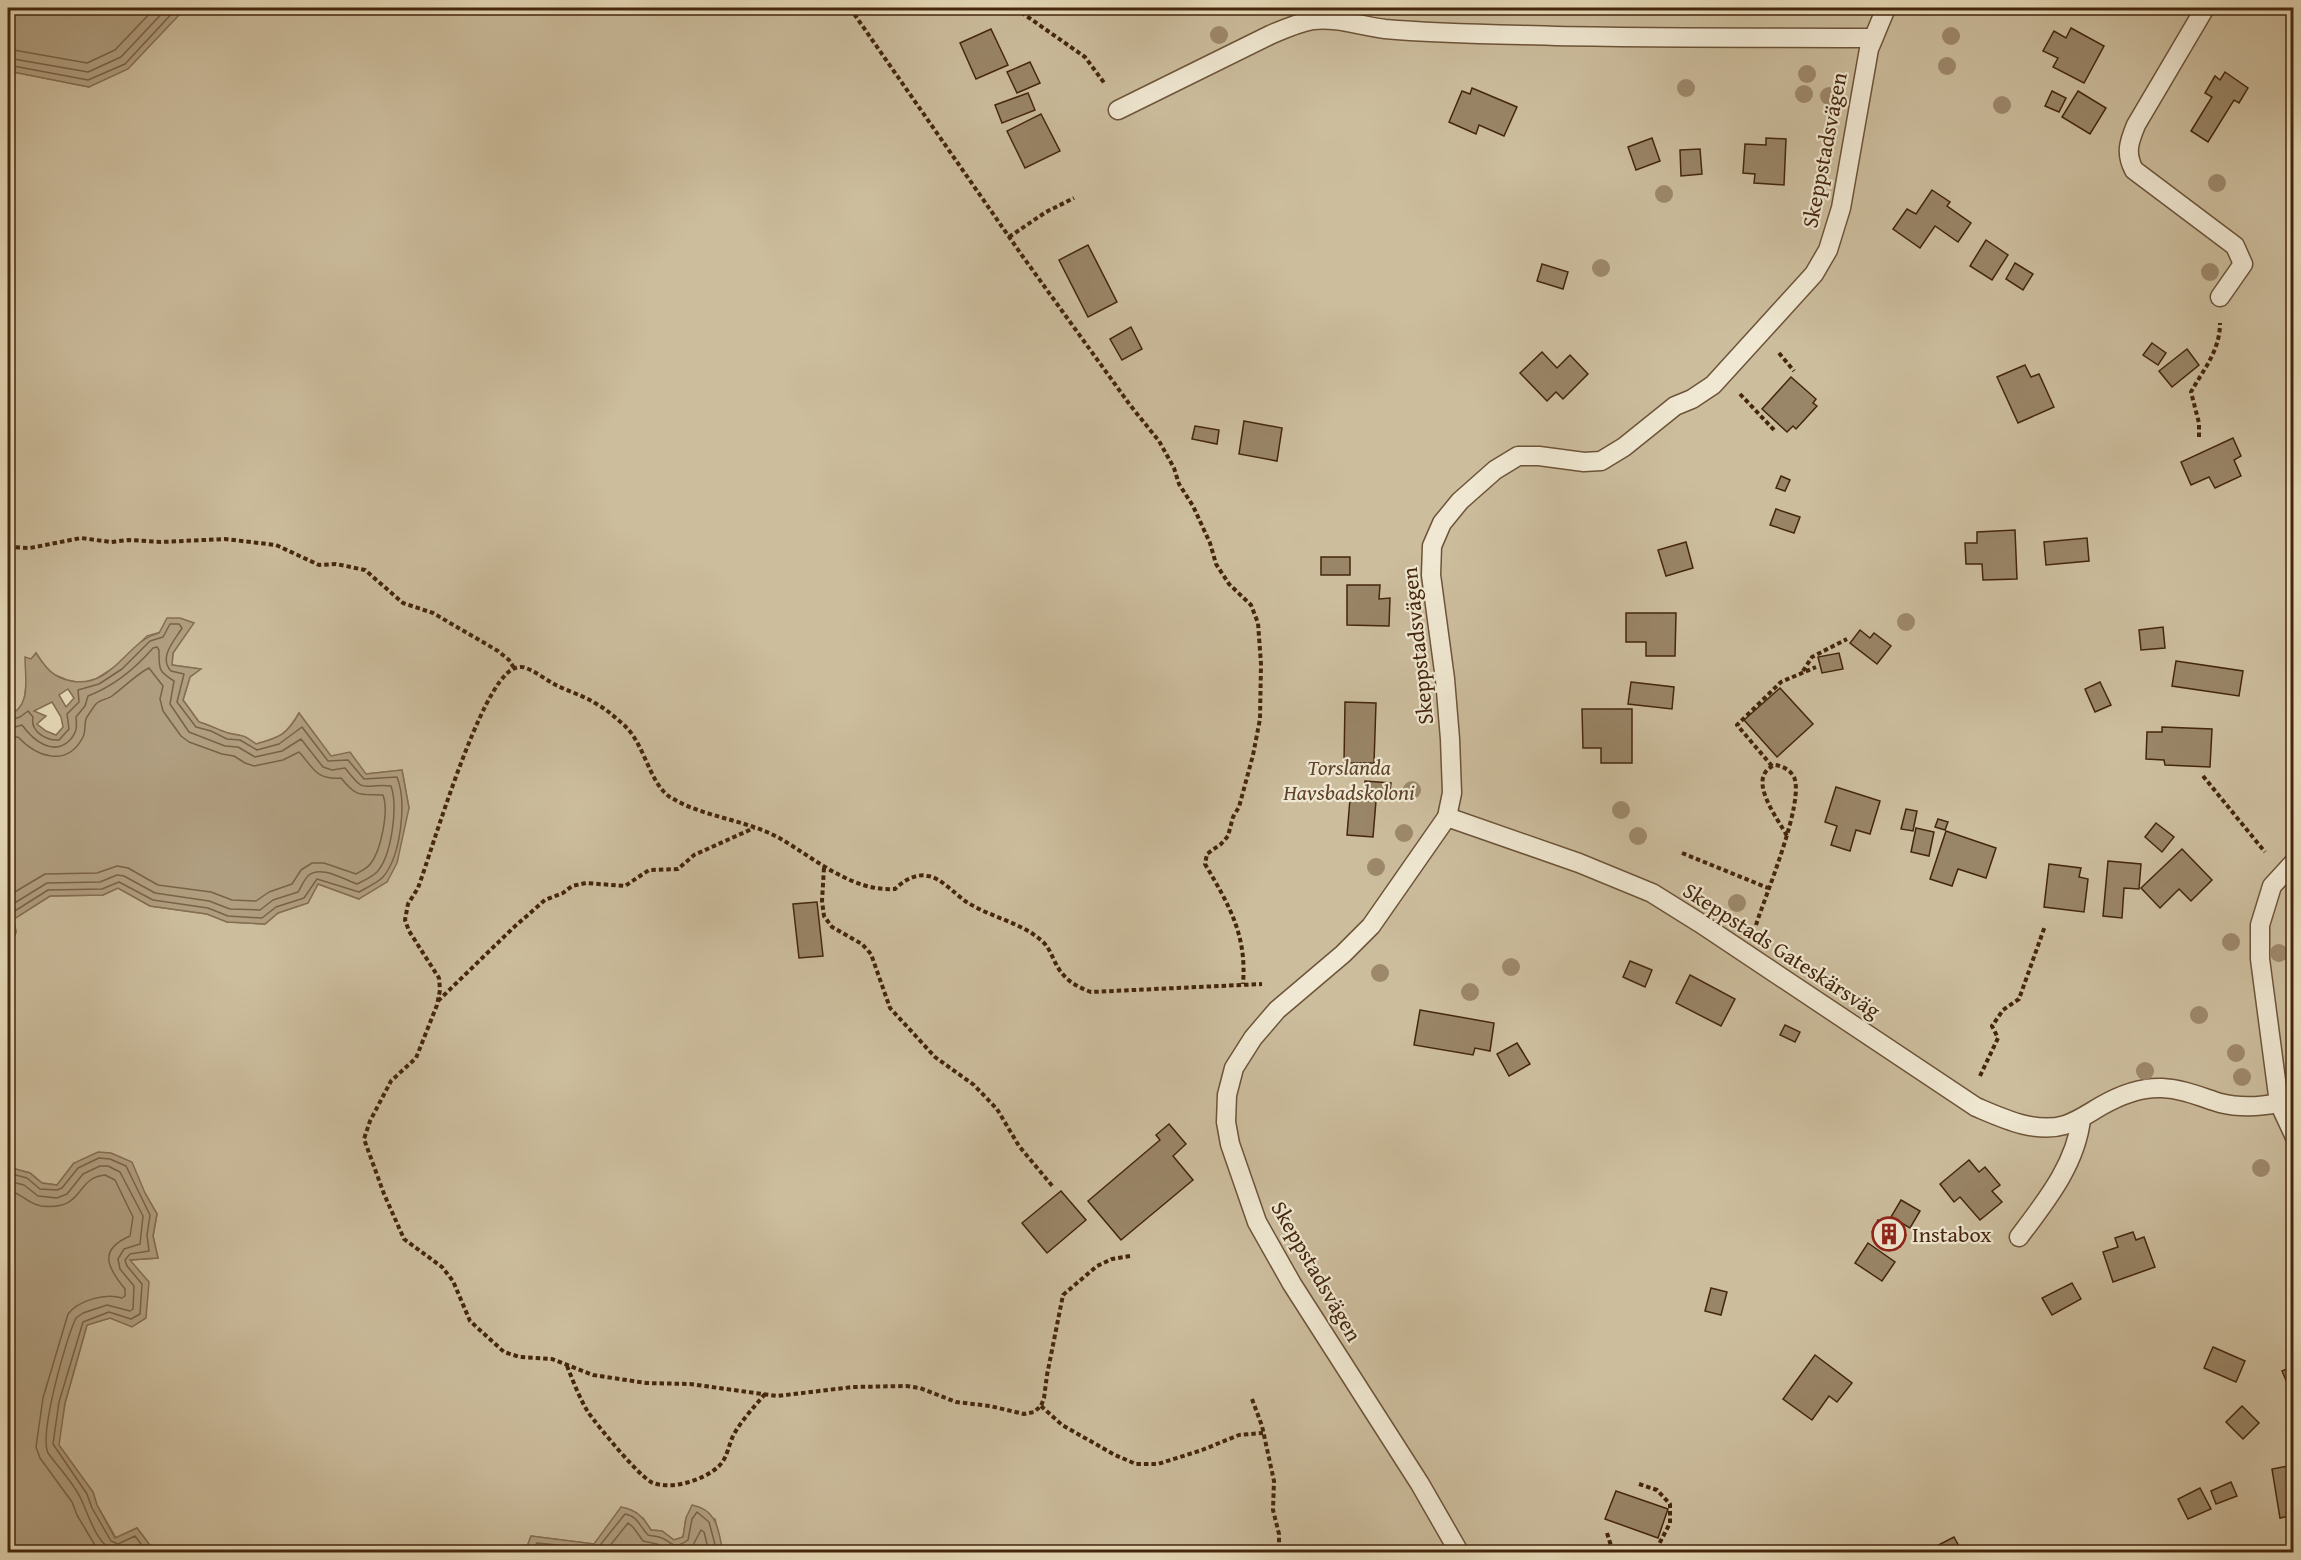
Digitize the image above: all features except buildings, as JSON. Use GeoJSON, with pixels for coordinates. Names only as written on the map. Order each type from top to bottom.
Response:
{"type":"FeatureCollection","features":[{"type":"Feature","properties":{"kind":"lane","name":"Skeppstadsvägen"},"geometry":{"type":"LineString","coordinates":[[1459,1552],[1420,1484],[1277,1258],[1257,1222],[1230,1144],[1226,1122],[1227,1095],[1234,1068],[1264,1024],[1344,954],[1371,926],[1447,817],[1452,793],[1450,739],[1445,680],[1431,575],[1432,546],[1442,523],[1460,501],[1495,470],[1518,456],[1539,456],[1584,462],[1601,460],[1624,447],[1675,406],[1692,399],[1713,385],[1814,274],[1828,250],[1841,208],[1869,49],[1886,8]]}},
{"type":"Feature","properties":{"kind":"lane"},"geometry":{"type":"LineString","coordinates":[[2205,8],[2136,125],[2128,143],[2128,158],[2134,170],[2235,246],[2243,264],[2220,297]]}},
{"type":"Feature","properties":{"kind":"lane"},"geometry":{"type":"LineString","coordinates":[[1118,110],[1270,35],[1293,25],[1314,20],[1332,20],[1384,28],[1520,35],[1655,39],[1742,36],[1873,38]]}},
{"type":"Feature","properties":{"kind":"lane","name":"Skeppstads Gateskärsväg"},"geometry":{"type":"LineString","coordinates":[[1447,817],[1637,886],[1695,920],[1968,1101],[1990,1113],[2021,1124],[2063,1126],[2081,1119],[2121,1095],[2143,1089],[2163,1088],[2187,1091],[2221,1103],[2244,1107],[2262,1107],[2279,1103]]}},
{"type":"Feature","properties":{"kind":"lane"},"geometry":{"type":"LineString","coordinates":[[2290,866],[2272,886],[2260,925],[2260,959],[2279,1103],[2294,1135]]}},
{"type":"Feature","properties":{"kind":"lane"},"geometry":{"type":"LineString","coordinates":[[2019,1237],[2057,1184],[2074,1152],[2081,1119]]}},
{"type":"Feature","properties":{"kind":"path"},"geometry":{"type":"LineString","coordinates":[[850,8],[1009,237],[1130,405],[1159,441],[1174,468],[1179,484],[1193,506],[1210,543],[1216,564],[1229,584],[1251,605],[1258,623],[1261,664],[1260,719],[1254,755],[1228,837],[1205,858],[1205,864],[1230,907],[1239,932],[1244,965],[1243,984]]}},
{"type":"Feature","properties":{"kind":"path"},"geometry":{"type":"LineString","coordinates":[[1015,8],[1084,57],[1107,86],[1118,110]]}},
{"type":"Feature","properties":{"kind":"path"},"geometry":{"type":"LineString","coordinates":[[1009,237],[1046,212],[1074,198]]}},
{"type":"Feature","properties":{"kind":"path"},"geometry":{"type":"LineString","coordinates":[[2199,437],[2199,423],[2191,392],[2209,364],[2217,346],[2220,327],[2220,297]]}},
{"type":"Feature","properties":{"kind":"path"},"geometry":{"type":"LineString","coordinates":[[1772,346],[1794,371]]}},
{"type":"Feature","properties":{"kind":"path"},"geometry":{"type":"LineString","coordinates":[[1740,394],[1775,431]]}},
{"type":"Feature","properties":{"kind":"path"},"geometry":{"type":"LineString","coordinates":[[8,547],[30,548],[81,538],[111,542],[225,539],[276,545],[319,565],[336,564],[365,570],[403,603],[433,613],[498,651],[509,660],[514,668]]}},
{"type":"Feature","properties":{"kind":"path"},"geometry":{"type":"LineString","coordinates":[[1803,672],[1812,657],[1847,639]]}},
{"type":"Feature","properties":{"kind":"path"},"geometry":{"type":"LineString","coordinates":[[1130,1256],[1112,1259],[1097,1266],[1063,1295],[1044,1398],[1041,1406],[1034,1412],[1024,1414],[990,1406],[956,1402],[920,1388],[906,1386],[854,1387],[777,1396],[690,1384],[646,1383],[593,1375],[552,1359],[520,1357],[504,1352],[470,1321],[453,1281],[442,1267],[405,1239],[384,1194],[364,1139],[370,1120],[391,1081],[416,1058],[437,1002],[440,990],[439,978],[408,931],[405,912],[418,888],[480,713],[497,685],[514,668],[524,667],[555,685],[593,701],[608,711],[638,741],[656,779],[668,796],[777,837],[824,867],[850,880],[884,890],[896,890],[903,882],[915,877],[925,875],[934,878],[990,915],[1036,936],[1050,949],[1061,972],[1072,982],[1091,992],[1243,984],[1305,986]]}},
{"type":"Feature","properties":{"kind":"path"},"geometry":{"type":"LineString","coordinates":[[1772,766],[1737,724],[1780,682],[1816,667]]}},
{"type":"Feature","properties":{"kind":"path"},"geometry":{"type":"LineString","coordinates":[[1744,953],[1755,930],[1787,836],[1796,785],[1789,770],[1782,766],[1772,766],[1762,774],[1763,791],[1787,836]]}},
{"type":"Feature","properties":{"kind":"path"},"geometry":{"type":"LineString","coordinates":[[2203,776],[2268,856],[2290,866]]}},
{"type":"Feature","properties":{"kind":"path"},"geometry":{"type":"LineString","coordinates":[[437,1002],[545,900],[563,893],[572,886],[586,883],[625,886],[649,870],[678,869],[694,855],[754,827]]}},
{"type":"Feature","properties":{"kind":"path"},"geometry":{"type":"LineString","coordinates":[[1682,853],[1768,888]]}},
{"type":"Feature","properties":{"kind":"path"},"geometry":{"type":"LineString","coordinates":[[824,867],[822,901],[824,916],[832,927],[861,944],[871,954],[890,1008],[935,1057],[965,1078],[997,1109],[1019,1146],[1054,1188]]}},
{"type":"Feature","properties":{"kind":"path"},"geometry":{"type":"LineString","coordinates":[[1968,1101],[1998,1038],[1992,1026],[2003,1010],[2019,999],[2045,926]]}},
{"type":"Feature","properties":{"kind":"path"},"geometry":{"type":"LineString","coordinates":[[566,1365],[589,1412],[603,1430],[638,1471],[652,1482],[666,1485],[688,1482],[718,1467],[726,1458],[733,1436],[765,1394]]}},
{"type":"Feature","properties":{"kind":"path"},"geometry":{"type":"LineString","coordinates":[[1252,1399],[1263,1433],[1274,1481],[1273,1510],[1279,1534],[1279,1552]]}},
{"type":"Feature","properties":{"kind":"path"},"geometry":{"type":"LineString","coordinates":[[1041,1406],[1070,1430],[1136,1464],[1158,1464],[1239,1435],[1263,1433]]}},
{"type":"Feature","properties":{"kind":"path"},"geometry":{"type":"LineString","coordinates":[[1639,1484],[1658,1490],[1670,1504],[1670,1523],[1654,1552]]}},
{"type":"Feature","properties":{"kind":"path"},"geometry":{"type":"LineString","coordinates":[[1607,1533],[1613,1552]]}},
{"type":"Feature","properties":{"kind":"green space","name":"Torslanda Havsbadskoloni"},"geometry":{"type":"Polygon","coordinates":[[[183,8],[2293,8],[2293,1552],[723,1552],[715,1519],[686,1518],[683,1537],[674,1540],[662,1531],[651,1530],[643,1518],[594,1544],[531,1536],[525,1552],[155,1552],[137,1528],[116,1538],[97,1505],[93,1492],[58,1445],[65,1403],[87,1325],[110,1318],[132,1326],[130,1260],[158,1258],[153,1236],[157,1214],[145,1193],[74,1163],[57,1185],[42,1183],[30,1173],[8,1167],[8,953],[16,932],[13,919],[50,896],[103,895],[118,888],[150,906],[207,914],[227,922],[265,924],[278,913],[308,903],[318,884],[359,899],[409,808],[402,770],[366,774],[331,757],[299,713],[282,734],[256,744],[245,737],[199,722],[183,700],[190,677],[200,669],[172,665],[173,653],[193,623],[147,636],[118,665],[96,679],[82,683],[48,672],[36,653],[28,670],[22,704],[17,711],[8,716],[8,71],[89,87],[182,12],[183,8]]]}},
{"type":"Feature","properties":{"kind":"water"},"geometry":{"type":"Polygon","coordinates":[[[8,8],[183,8],[182,12],[128,69],[89,87],[8,71],[8,8]]]}},
{"type":"Feature","properties":{"kind":"water"},"geometry":{"type":"Polygon","coordinates":[[[167,618],[180,618],[194,623],[173,653],[172,665],[201,669],[190,677],[183,700],[199,722],[245,737],[256,744],[282,734],[291,726],[299,713],[331,756],[350,752],[366,774],[402,770],[409,808],[397,863],[387,882],[359,899],[318,884],[308,903],[278,913],[265,924],[227,922],[207,914],[150,906],[118,888],[103,895],[50,896],[14,919],[16,932],[8,953],[8,716],[16,712],[24,699],[26,691],[25,657],[31,659],[36,653],[54,674],[71,681],[85,682],[109,671],[137,645],[159,633],[167,618]],[[68,689],[59,695],[66,707],[74,698],[68,689]],[[52,702],[34,711],[46,716],[37,724],[56,735],[63,727],[61,717],[52,702]]]}},
{"type":"Feature","properties":{"kind":"water"},"geometry":{"type":"Polygon","coordinates":[[[98,1152],[111,1153],[132,1162],[157,1214],[153,1236],[158,1258],[130,1260],[149,1282],[146,1318],[132,1327],[110,1318],[87,1325],[65,1403],[59,1445],[93,1492],[97,1505],[115,1538],[137,1528],[155,1552],[8,1552],[8,1167],[30,1173],[42,1183],[57,1185],[74,1163],[98,1152]]]}},
{"type":"Feature","properties":{"kind":"water"},"geometry":{"type":"Polygon","coordinates":[[[692,1505],[707,1511],[712,1516],[718,1529],[723,1552],[525,1552],[531,1536],[594,1544],[621,1507],[639,1515],[651,1530],[662,1531],[674,1540],[683,1537],[686,1518],[692,1505]]]}},
{"type":"Feature","properties":{"kind":"place","name":"Instabox"},"geometry":{"type":"Point","coordinates":[1889,1234]}}]}
